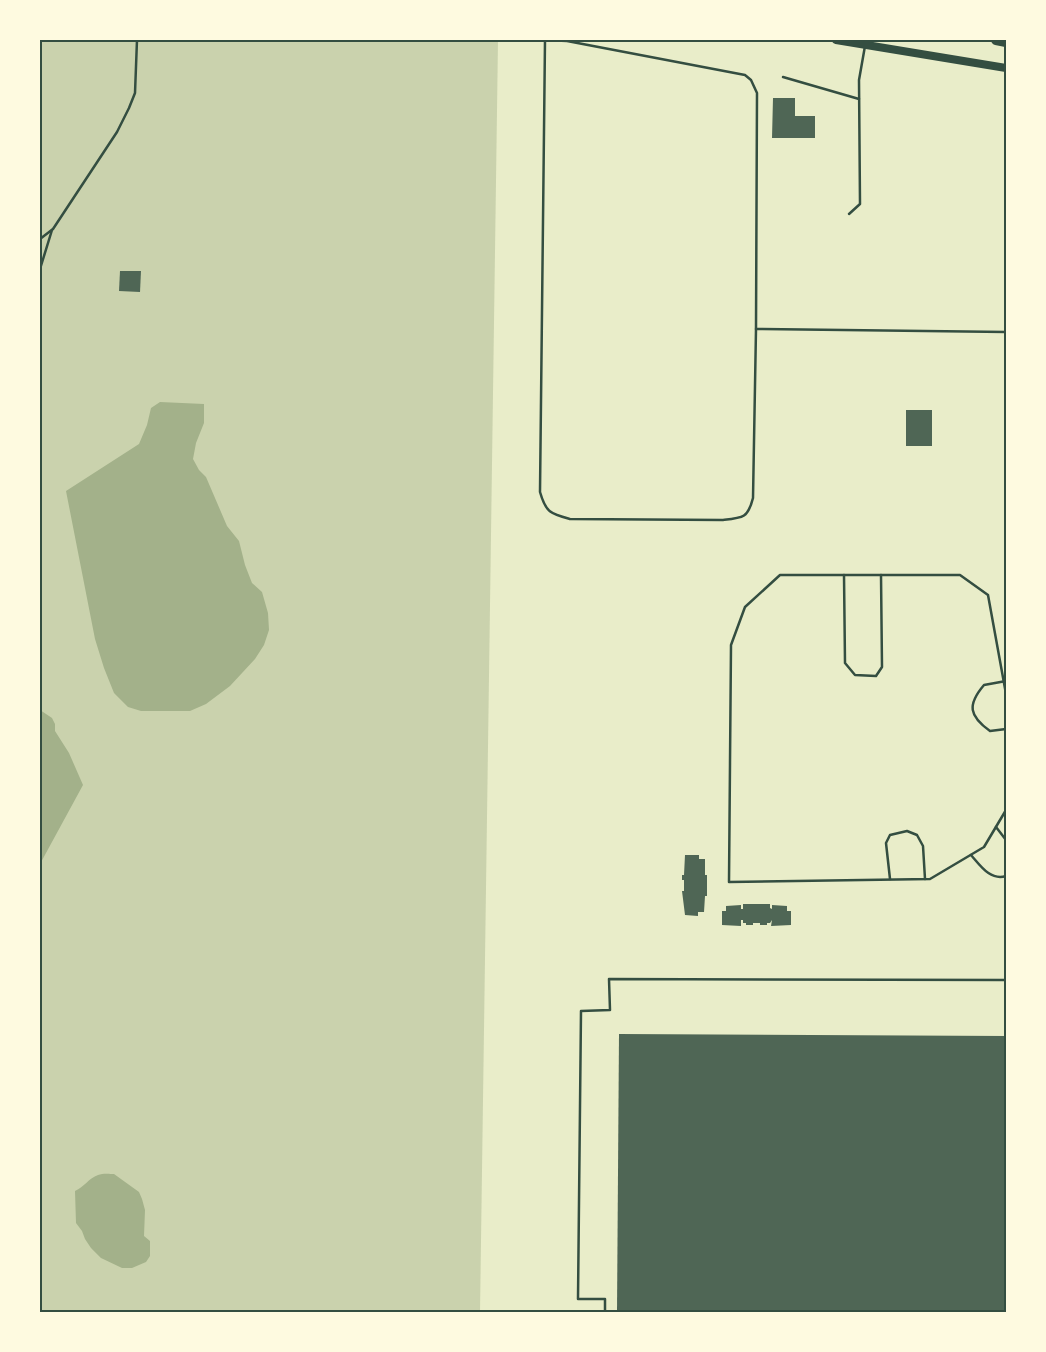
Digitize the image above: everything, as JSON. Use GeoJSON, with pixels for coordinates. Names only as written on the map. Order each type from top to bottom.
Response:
{"type":"FeatureCollection","features":[{"type":"Feature","properties":{"kind":"highway"},"geometry":{"type":"LineString","coordinates":[[996,40],[1006,42]]}},
{"type":"Feature","properties":{"kind":"main road"},"geometry":{"type":"LineString","coordinates":[[836,40],[1006,68]]}},
{"type":"Feature","properties":{"kind":"lane"},"geometry":{"type":"LineString","coordinates":[[40,269],[41,261],[53,229],[117,132],[129,108],[135,93],[137,40]]}},
{"type":"Feature","properties":{"kind":"lane"},"geometry":{"type":"LineString","coordinates":[[545,40],[567,41],[745,75],[751,80],[757,94],[756,329],[753,498],[750,511],[740,519],[723,520],[570,519],[554,515],[544,505],[540,492],[545,40]]}},
{"type":"Feature","properties":{"kind":"lane"},"geometry":{"type":"LineString","coordinates":[[849,214],[860,204],[859,80],[866,45]]}},
{"type":"Feature","properties":{"kind":"lane"},"geometry":{"type":"LineString","coordinates":[[783,76],[859,99]]}},
{"type":"Feature","properties":{"kind":"lane"},"geometry":{"type":"LineString","coordinates":[[40,239],[53,229]]}},
{"type":"Feature","properties":{"kind":"lane"},"geometry":{"type":"LineString","coordinates":[[756,329],[1006,332]]}},
{"type":"Feature","properties":{"kind":"lane"},"geometry":{"type":"LineString","coordinates":[[1006,694],[988,595],[960,575],[780,575],[745,607],[731,644],[730,882],[930,878],[984,847],[1006,810]]}},
{"type":"Feature","properties":{"kind":"lane"},"geometry":{"type":"LineString","coordinates":[[844,575],[845,664],[855,674],[876,676],[882,667],[881,575]]}},
{"type":"Feature","properties":{"kind":"lane"},"geometry":{"type":"LineString","coordinates":[[1005,682],[984,685],[974,697],[973,710],[978,722],[990,731],[1006,729]]}},
{"type":"Feature","properties":{"kind":"lane"},"geometry":{"type":"LineString","coordinates":[[996,827],[1006,840]]}},
{"type":"Feature","properties":{"kind":"lane"},"geometry":{"type":"LineString","coordinates":[[890,879],[886,843],[890,834],[907,831],[917,834],[923,846],[925,878]]}},
{"type":"Feature","properties":{"kind":"lane"},"geometry":{"type":"LineString","coordinates":[[971,855],[992,876],[997,878],[1006,876]]}},
{"type":"Feature","properties":{"kind":"lane"},"geometry":{"type":"LineString","coordinates":[[605,1312],[605,1299],[578,1299],[582,1011],[610,1010],[609,979],[1006,980]]}},
{"type":"Feature","properties":{"kind":"shaded area"},"geometry":{"type":"Polygon","coordinates":[[[40,40],[498,40],[480,1312],[40,1312],[40,40]]]}},
{"type":"Feature","properties":{"kind":"shaded area"},"geometry":{"type":"Polygon","coordinates":[[[160,402],[204,404],[204,423],[196,443],[193,459],[199,470],[206,477],[227,526],[239,541],[252,583],[262,592],[268,613],[269,630],[264,645],[255,659],[230,686],[206,704],[190,711],[141,711],[128,707],[114,693],[95,639],[66,491],[139,444],[147,425],[151,408],[160,402]]]}},
{"type":"Feature","properties":{"kind":"shaded area"},"geometry":{"type":"Polygon","coordinates":[[[40,710],[52,718],[55,724],[55,731],[69,753],[83,785],[40,864],[40,710]]]}},
{"type":"Feature","properties":{"kind":"shaded area"},"geometry":{"type":"Polygon","coordinates":[[[114,1174],[139,1192],[145,1210],[144,1236],[150,1241],[150,1256],[146,1262],[132,1268],[122,1268],[101,1258],[91,1248],[76,1223],[75,1191],[95,1176],[114,1174]]]}},
{"type":"Feature","properties":{"kind":"building"},"geometry":{"type":"Polygon","coordinates":[[[773,98],[795,98],[795,116],[815,116],[815,138],[772,138],[773,98]]]}},
{"type":"Feature","properties":{"kind":"building"},"geometry":{"type":"Polygon","coordinates":[[[120,271],[141,271],[140,292],[119,291],[120,271]]]}},
{"type":"Feature","properties":{"kind":"building"},"geometry":{"type":"Polygon","coordinates":[[[906,410],[932,410],[932,446],[906,446],[906,410]]]}},
{"type":"Feature","properties":{"kind":"building"},"geometry":{"type":"Polygon","coordinates":[[[685,855],[699,855],[699,859],[705,859],[707,896],[705,896],[704,912],[698,912],[698,916],[685,915],[682,891],[684,891],[684,880],[682,880],[682,875],[684,875],[685,855]]]}},
{"type":"Feature","properties":{"kind":"building"},"geometry":{"type":"Polygon","coordinates":[[[743,904],[770,904],[772,909],[772,905],[787,906],[787,911],[791,911],[791,925],[771,926],[772,920],[767,925],[753,923],[753,925],[746,925],[741,920],[741,926],[722,925],[722,911],[726,911],[726,906],[741,905],[741,909],[743,909],[743,904]]]}},
{"type":"Feature","properties":{"kind":"building"},"geometry":{"type":"Polygon","coordinates":[[[619,1034],[1006,1036],[1006,1312],[617,1312],[619,1034]]]}}]}
